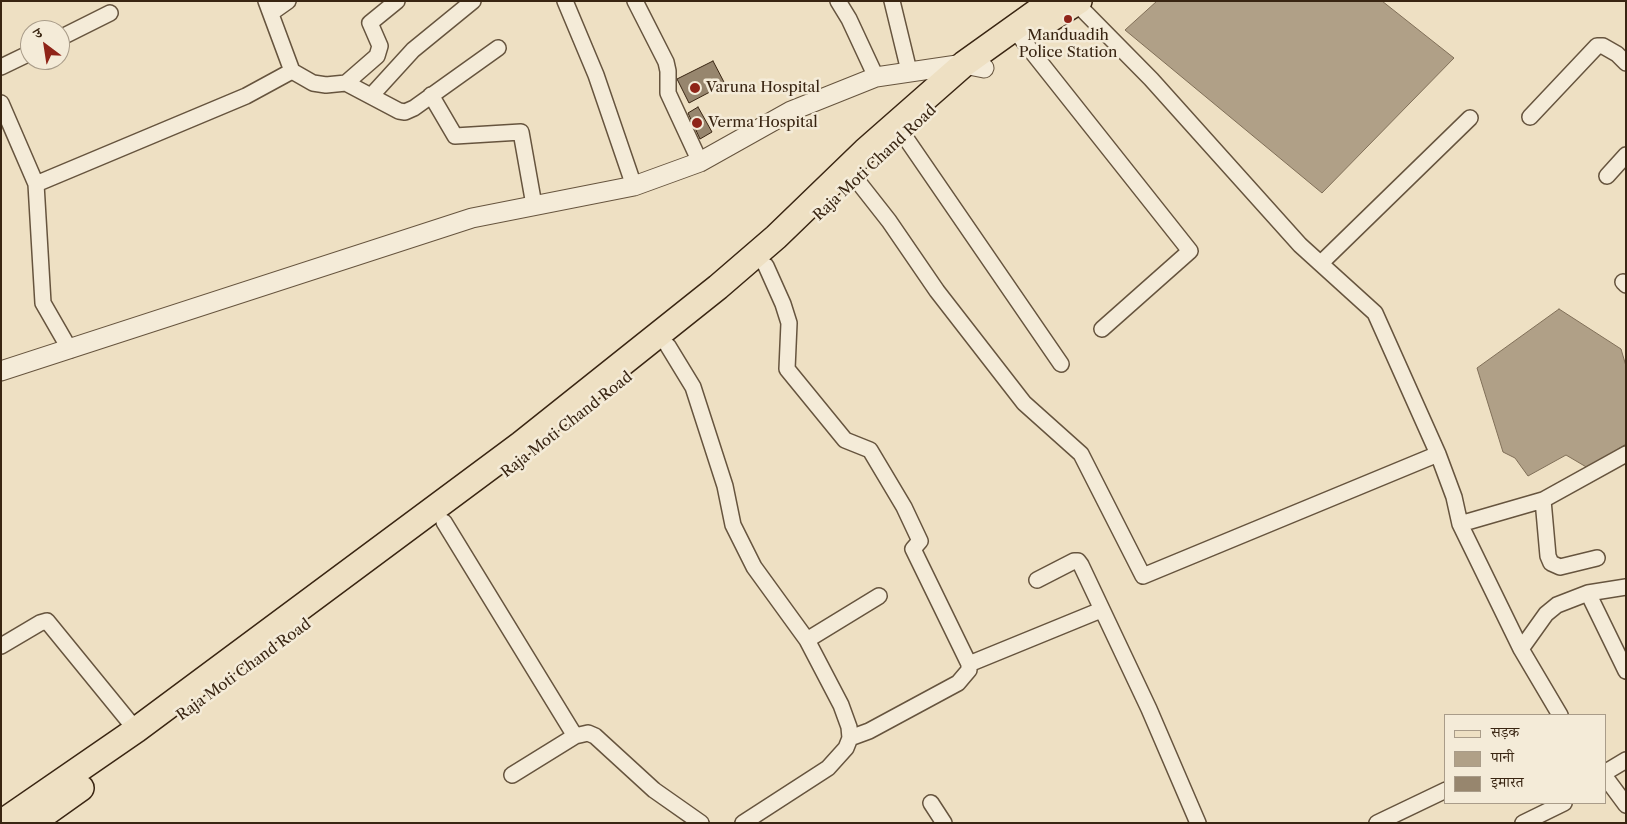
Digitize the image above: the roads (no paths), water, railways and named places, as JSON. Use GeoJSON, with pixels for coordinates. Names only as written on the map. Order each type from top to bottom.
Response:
{"type":"FeatureCollection","features":[{"type":"Feature","properties":{"kind":"main road","name":"Raja Moti Chand Road"},"geometry":{"type":"LineString","coordinates":[[16,821],[139,747],[444,522],[668,346],[766,266],[974,66],[1021,38],[1069,2]]}},
{"type":"Feature","properties":{"kind":"main road"},"geometry":{"type":"LineString","coordinates":[[16,821],[513,450],[718,287],[776,237],[865,151],[974,66],[1069,2]]}},
{"type":"Feature","properties":{"kind":"street"},"geometry":{"type":"LineString","coordinates":[[288,1],[268,7],[292,71],[313,83],[326,85],[346,83],[399,111],[405,112],[498,48]]}},
{"type":"Feature","properties":{"kind":"street"},"geometry":{"type":"LineString","coordinates":[[346,83],[377,56],[380,46],[370,23],[397,1]]}},
{"type":"Feature","properties":{"kind":"street"},"geometry":{"type":"LineString","coordinates":[[371,96],[413,50],[473,1]]}},
{"type":"Feature","properties":{"kind":"street"},"geometry":{"type":"LineString","coordinates":[[565,1],[596,75],[634,186]]}},
{"type":"Feature","properties":{"kind":"street"},"geometry":{"type":"LineString","coordinates":[[635,1],[666,62],[668,93],[700,162]]}},
{"type":"Feature","properties":{"kind":"street"},"geometry":{"type":"LineString","coordinates":[[838,1],[850,19],[876,77]]}},
{"type":"Feature","properties":{"kind":"street"},"geometry":{"type":"LineString","coordinates":[[892,1],[909,71]]}},
{"type":"Feature","properties":{"kind":"street"},"geometry":{"type":"LineString","coordinates":[[1069,2],[1151,79],[1300,245],[1375,313],[1438,454],[1454,497],[1460,524],[1521,649],[1559,714]]}},
{"type":"Feature","properties":{"kind":"street"},"geometry":{"type":"LineString","coordinates":[[70,33],[110,13]]}},
{"type":"Feature","properties":{"kind":"street"},"geometry":{"type":"LineString","coordinates":[[1021,38],[1190,251],[1102,329]]}},
{"type":"Feature","properties":{"kind":"street"},"geometry":{"type":"LineString","coordinates":[[1530,117],[1592,50],[1603,46],[1623,54]]}},
{"type":"Feature","properties":{"kind":"street"},"geometry":{"type":"LineString","coordinates":[[1,67],[20,58]]}},
{"type":"Feature","properties":{"kind":"street"},"geometry":{"type":"LineString","coordinates":[[1,371],[472,218],[634,186],[700,162],[791,110],[876,77],[909,71],[974,66]]}},
{"type":"Feature","properties":{"kind":"street"},"geometry":{"type":"LineString","coordinates":[[36,184],[246,96],[292,71]]}},
{"type":"Feature","properties":{"kind":"street"},"geometry":{"type":"LineString","coordinates":[[431,95],[455,136],[521,132],[534,205]]}},
{"type":"Feature","properties":{"kind":"street"},"geometry":{"type":"LineString","coordinates":[[1,103],[36,184],[43,303],[70,350]]}},
{"type":"Feature","properties":{"kind":"street"},"geometry":{"type":"LineString","coordinates":[[1321,263],[1470,118]]}},
{"type":"Feature","properties":{"kind":"street"},"geometry":{"type":"LineString","coordinates":[[903,134],[1061,364]]}},
{"type":"Feature","properties":{"kind":"street"},"geometry":{"type":"LineString","coordinates":[[1607,176],[1626,155]]}},
{"type":"Feature","properties":{"kind":"street"},"geometry":{"type":"LineString","coordinates":[[856,179],[889,221],[937,291],[1024,403],[1081,454],[1143,576],[1438,454]]}},
{"type":"Feature","properties":{"kind":"street"},"geometry":{"type":"LineString","coordinates":[[766,266],[783,304],[789,323],[787,369],[845,440],[870,450],[904,507],[920,540],[914,549],[969,664],[969,670],[958,683],[901,714],[850,738]]}},
{"type":"Feature","properties":{"kind":"street"},"geometry":{"type":"LineString","coordinates":[[668,346],[693,387],[725,486],[733,525],[754,567],[807,640],[841,706],[849,727],[850,738],[846,748],[828,768],[743,823]]}},
{"type":"Feature","properties":{"kind":"street"},"geometry":{"type":"LineString","coordinates":[[1460,524],[1543,500],[1626,454]]}},
{"type":"Feature","properties":{"kind":"street"},"geometry":{"type":"LineString","coordinates":[[1543,500],[1548,556],[1551,563],[1560,567],[1597,558]]}},
{"type":"Feature","properties":{"kind":"street"},"geometry":{"type":"LineString","coordinates":[[444,522],[575,736]]}},
{"type":"Feature","properties":{"kind":"street"},"geometry":{"type":"LineString","coordinates":[[1037,580],[1078,561],[1149,709],[1198,823]]}},
{"type":"Feature","properties":{"kind":"street"},"geometry":{"type":"LineString","coordinates":[[1521,649],[1552,609],[1569,599],[1588,593],[1626,587]]}},
{"type":"Feature","properties":{"kind":"street"},"geometry":{"type":"LineString","coordinates":[[1588,593],[1626,671]]}},
{"type":"Feature","properties":{"kind":"street"},"geometry":{"type":"LineString","coordinates":[[807,640],[879,596]]}},
{"type":"Feature","properties":{"kind":"street"},"geometry":{"type":"LineString","coordinates":[[969,664],[1101,610]]}},
{"type":"Feature","properties":{"kind":"street"},"geometry":{"type":"LineString","coordinates":[[1,646],[40,623],[47,621],[136,730]]}},
{"type":"Feature","properties":{"kind":"street"},"geometry":{"type":"LineString","coordinates":[[512,775],[575,736],[588,733],[596,736],[654,790],[701,823]]}},
{"type":"Feature","properties":{"kind":"street"},"geometry":{"type":"LineString","coordinates":[[1607,771],[1626,760]]}},
{"type":"Feature","properties":{"kind":"street"},"geometry":{"type":"LineString","coordinates":[[1607,779],[1626,805]]}},
{"type":"Feature","properties":{"kind":"street"},"geometry":{"type":"LineString","coordinates":[[1377,823],[1444,791]]}},
{"type":"Feature","properties":{"kind":"street"},"geometry":{"type":"LineString","coordinates":[[931,803],[944,823]]}},
{"type":"Feature","properties":{"kind":"street"},"geometry":{"type":"LineString","coordinates":[[1523,823],[1562,804]]}},
{"type":"Feature","properties":{"kind":"water"},"geometry":{"type":"Polygon","coordinates":[[[1157,1],[1382,1],[1454,58],[1322,193],[1125,30],[1157,1]]]}},
{"type":"Feature","properties":{"kind":"water"},"geometry":{"type":"Polygon","coordinates":[[[1559,309],[1621,349],[1626,366],[1626,444],[1588,468],[1566,455],[1528,476],[1515,458],[1503,452],[1477,368],[1559,309]]]}},
{"type":"Feature","properties":{"kind":"place","name":"Manduadih Police Station"},"geometry":{"type":"Point","coordinates":[1068,19]}},
{"type":"Feature","properties":{"kind":"place","name":"Varuna Hospital"},"geometry":{"type":"Point","coordinates":[695,88]}},
{"type":"Feature","properties":{"kind":"place","name":"Verma Hospital"},"geometry":{"type":"Point","coordinates":[697,123]}}]}
